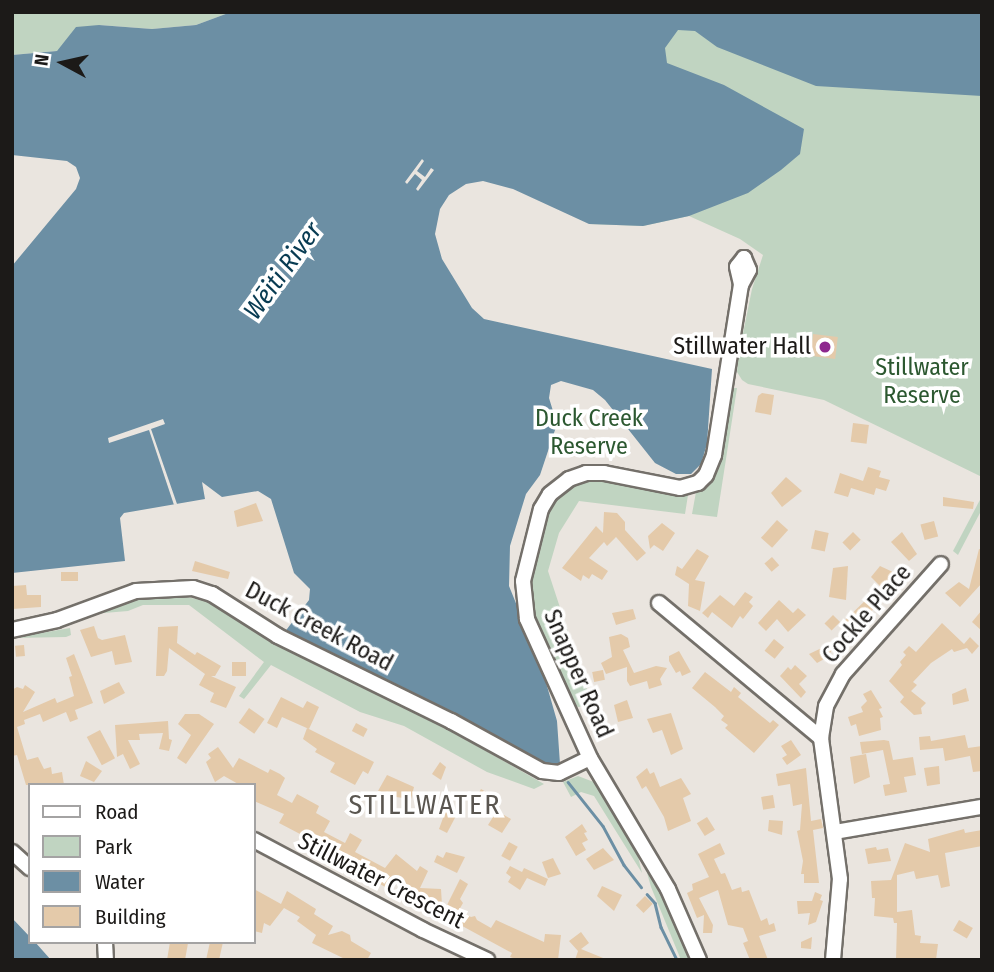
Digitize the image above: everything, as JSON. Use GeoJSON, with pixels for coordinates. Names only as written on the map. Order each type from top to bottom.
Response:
{"type":"FeatureCollection","features":[{"type":"Feature","properties":{"kind":"street","name":"Snapper Road"},"geometry":{"type":"LineString","coordinates":[[699,960],[668,889],[590,758],[525,612],[524,566],[537,519],[550,494],[578,475],[604,473],[680,488],[702,480],[714,455],[741,285]]}},
{"type":"Feature","properties":{"kind":"street","name":"Cockle Place"},"geometry":{"type":"LineString","coordinates":[[821,738],[825,706],[843,674],[941,564]]}},
{"type":"Feature","properties":{"kind":"street","name":"Duck Creek Road"},"geometry":{"type":"LineString","coordinates":[[12,630],[57,620],[136,591],[192,588],[212,594],[278,636],[451,721],[542,772],[559,773],[590,758]]}},
{"type":"Feature","properties":{"kind":"street"},"geometry":{"type":"LineString","coordinates":[[659,603],[821,738],[840,879],[833,960]]}},
{"type":"Feature","properties":{"kind":"street"},"geometry":{"type":"LineString","coordinates":[[835,832],[982,807]]}},
{"type":"Feature","properties":{"kind":"street","name":"Stillwater Crescent"},"geometry":{"type":"LineString","coordinates":[[256,842],[423,930],[487,960]]}},
{"type":"Feature","properties":{"kind":"street"},"geometry":{"type":"LineString","coordinates":[[12,852],[28,866]]}},
{"type":"Feature","properties":{"kind":"green space"},"geometry":{"type":"Polygon","coordinates":[[[12,12],[231,12],[196,25],[152,29],[99,25],[57,51],[12,55],[12,12]]]}},
{"type":"Feature","properties":{"kind":"green space","name":"Stillwater Reserve"},"geometry":{"type":"Polygon","coordinates":[[[648,12],[982,12],[982,477],[824,400],[748,384],[742,380],[737,372],[739,353],[752,289],[763,255],[740,239],[689,216],[643,226],[589,224],[648,12]]]}},
{"type":"Feature","properties":{"kind":"green space"},"geometry":{"type":"Polygon","coordinates":[[[731,388],[737,388],[717,517],[692,514],[696,492],[712,478],[731,388]]]}},
{"type":"Feature","properties":{"kind":"green space"},"geometry":{"type":"Polygon","coordinates":[[[588,478],[632,484],[666,494],[688,495],[685,514],[579,501],[559,533],[548,571],[592,705],[578,707],[571,701],[529,604],[528,572],[550,499],[572,484],[588,478]]]}},
{"type":"Feature","properties":{"kind":"green space"},"geometry":{"type":"Polygon","coordinates":[[[982,496],[982,509],[958,555],[953,551],[982,496]]]}},
{"type":"Feature","properties":{"kind":"green space"},"geometry":{"type":"Polygon","coordinates":[[[181,596],[207,601],[272,642],[428,718],[544,784],[534,789],[487,772],[404,726],[360,712],[271,665],[244,699],[239,696],[264,662],[189,605],[143,605],[128,611],[92,614],[144,597],[181,596]]]}},
{"type":"Feature","properties":{"kind":"green space"},"geometry":{"type":"Polygon","coordinates":[[[70,628],[71,635],[66,637],[12,638],[70,628]]]}},
{"type":"Feature","properties":{"kind":"green space"},"geometry":{"type":"Polygon","coordinates":[[[578,776],[599,784],[635,844],[642,873],[594,796],[581,792],[571,797],[563,782],[578,776]]]}},
{"type":"Feature","properties":{"kind":"green space"},"geometry":{"type":"Polygon","coordinates":[[[642,855],[654,875],[692,960],[681,960],[651,887],[642,855]]]}},
{"type":"Feature","properties":{"kind":"water","name":"Wēiti River"},"geometry":{"type":"Polygon","coordinates":[[[231,12],[982,12],[982,96],[816,86],[717,47],[695,31],[678,30],[665,48],[667,63],[724,85],[804,129],[800,154],[781,170],[748,193],[689,216],[643,226],[589,224],[513,189],[483,181],[466,184],[449,195],[440,209],[435,234],[442,259],[472,308],[484,319],[712,369],[707,444],[701,464],[691,474],[676,474],[655,463],[605,400],[593,390],[561,381],[551,385],[549,398],[557,424],[540,475],[526,494],[510,546],[509,586],[541,665],[557,721],[560,764],[556,766],[544,767],[284,633],[309,600],[310,589],[294,573],[271,499],[258,491],[222,497],[202,482],[205,499],[124,513],[120,518],[125,561],[12,573],[12,266],[76,189],[80,178],[76,167],[67,161],[12,155],[12,55],[57,51],[76,27],[99,25],[152,29],[196,25],[231,12]]]}},
{"type":"Feature","properties":{"kind":"water"},"geometry":{"type":"Polygon","coordinates":[[[12,918],[28,935],[28,944],[37,944],[51,960],[12,960],[12,918]]]}},
{"type":"Feature","properties":{"kind":"pier"},"geometry":{"type":"Polygon","coordinates":[[[422,159],[424,161],[417,171],[425,177],[431,168],[434,170],[418,191],[416,189],[422,180],[415,174],[407,184],[405,182],[422,159]]]}},
{"type":"Feature","properties":{"kind":"pier"},"geometry":{"type":"Polygon","coordinates":[[[163,419],[165,424],[151,429],[177,504],[174,505],[149,430],[109,443],[108,438],[163,419]]]}},
{"type":"Feature","properties":{"kind":"building","name":"Stillwater Hall"},"geometry":{"type":"Polygon","coordinates":[[[813,334],[838,337],[835,359],[810,356],[813,334]]]}},
{"type":"Feature","properties":{"kind":"building"},"geometry":{"type":"Polygon","coordinates":[[[762,393],[774,395],[771,415],[755,412],[758,396],[762,393]]]}},
{"type":"Feature","properties":{"kind":"building"},"geometry":{"type":"Polygon","coordinates":[[[853,423],[869,425],[867,444],[851,442],[853,423]]]}},
{"type":"Feature","properties":{"kind":"building"},"geometry":{"type":"Polygon","coordinates":[[[868,467],[881,471],[879,477],[890,480],[886,491],[876,488],[874,495],[851,488],[848,497],[834,493],[840,473],[863,481],[868,467]]]}},
{"type":"Feature","properties":{"kind":"building"},"geometry":{"type":"Polygon","coordinates":[[[786,477],[802,491],[782,507],[771,493],[786,477]]]}},
{"type":"Feature","properties":{"kind":"building"},"geometry":{"type":"Polygon","coordinates":[[[943,497],[974,502],[973,509],[943,506],[943,497]]]}},
{"type":"Feature","properties":{"kind":"building"},"geometry":{"type":"Polygon","coordinates":[[[256,503],[263,521],[237,527],[234,511],[256,503]]]}},
{"type":"Feature","properties":{"kind":"building"},"geometry":{"type":"Polygon","coordinates":[[[604,512],[617,513],[625,522],[625,530],[646,553],[637,561],[616,537],[607,546],[604,542],[589,558],[608,571],[602,580],[592,574],[589,579],[583,575],[581,581],[562,568],[596,526],[603,533],[604,512]]]}},
{"type":"Feature","properties":{"kind":"building"},"geometry":{"type":"Polygon","coordinates":[[[777,520],[788,530],[772,548],[761,538],[777,520]]]}},
{"type":"Feature","properties":{"kind":"building"},"geometry":{"type":"Polygon","coordinates":[[[934,521],[938,536],[925,540],[920,525],[934,521]]]}},
{"type":"Feature","properties":{"kind":"building"},"geometry":{"type":"Polygon","coordinates":[[[662,523],[675,533],[663,551],[654,545],[650,549],[648,536],[662,523]]]}},
{"type":"Feature","properties":{"kind":"building"},"geometry":{"type":"Polygon","coordinates":[[[815,530],[829,533],[825,551],[811,549],[815,530]]]}},
{"type":"Feature","properties":{"kind":"building"},"geometry":{"type":"Polygon","coordinates":[[[853,532],[861,540],[850,550],[842,543],[853,532]]]}},
{"type":"Feature","properties":{"kind":"building"},"geometry":{"type":"Polygon","coordinates":[[[902,532],[917,554],[909,561],[891,542],[902,532]]]}},
{"type":"Feature","properties":{"kind":"building"},"geometry":{"type":"Polygon","coordinates":[[[697,549],[709,556],[695,580],[705,582],[700,611],[688,606],[689,584],[675,575],[677,566],[682,569],[697,549]]]}},
{"type":"Feature","properties":{"kind":"building"},"geometry":{"type":"Polygon","coordinates":[[[979,549],[982,550],[982,583],[960,607],[945,593],[959,582],[969,589],[979,549]]]}},
{"type":"Feature","properties":{"kind":"building"},"geometry":{"type":"Polygon","coordinates":[[[772,557],[779,565],[772,572],[764,564],[772,557]]]}},
{"type":"Feature","properties":{"kind":"building"},"geometry":{"type":"Polygon","coordinates":[[[195,561],[230,572],[228,579],[192,571],[195,561]]]}},
{"type":"Feature","properties":{"kind":"building"},"geometry":{"type":"Polygon","coordinates":[[[848,566],[846,600],[829,597],[833,568],[848,566]]]}},
{"type":"Feature","properties":{"kind":"building"},"geometry":{"type":"Polygon","coordinates":[[[880,566],[895,573],[882,588],[871,577],[880,566]]]}},
{"type":"Feature","properties":{"kind":"building"},"geometry":{"type":"Polygon","coordinates":[[[61,572],[78,572],[78,581],[61,581],[61,572]]]}},
{"type":"Feature","properties":{"kind":"building"},"geometry":{"type":"Polygon","coordinates":[[[26,585],[27,595],[41,595],[41,607],[12,609],[12,586],[26,585]]]}},
{"type":"Feature","properties":{"kind":"building"},"geometry":{"type":"Polygon","coordinates":[[[745,592],[753,597],[749,602],[753,606],[743,619],[740,616],[732,628],[712,612],[708,618],[702,613],[720,595],[734,606],[745,592]]]}},
{"type":"Feature","properties":{"kind":"building"},"geometry":{"type":"Polygon","coordinates":[[[871,595],[879,603],[850,635],[840,625],[871,595]]]}},
{"type":"Feature","properties":{"kind":"building"},"geometry":{"type":"Polygon","coordinates":[[[779,600],[793,613],[798,608],[806,615],[788,632],[777,619],[766,631],[758,623],[779,600]]]}},
{"type":"Feature","properties":{"kind":"building"},"geometry":{"type":"Polygon","coordinates":[[[633,609],[636,619],[616,625],[612,613],[633,609]]]}},
{"type":"Feature","properties":{"kind":"building"},"geometry":{"type":"Polygon","coordinates":[[[982,610],[982,631],[972,622],[982,610]]]}},
{"type":"Feature","properties":{"kind":"building"},"geometry":{"type":"Polygon","coordinates":[[[833,615],[840,622],[832,631],[825,623],[833,615]]]}},
{"type":"Feature","properties":{"kind":"building"},"geometry":{"type":"Polygon","coordinates":[[[942,623],[964,644],[970,637],[979,646],[972,654],[967,648],[954,652],[952,649],[931,663],[913,682],[917,685],[911,691],[926,703],[921,708],[922,714],[914,715],[900,702],[904,697],[889,681],[902,665],[900,662],[906,655],[903,652],[909,646],[916,652],[942,623]]]}},
{"type":"Feature","properties":{"kind":"building"},"geometry":{"type":"Polygon","coordinates":[[[94,626],[98,638],[102,640],[125,635],[132,662],[115,665],[112,651],[91,657],[80,630],[94,626]]]}},
{"type":"Feature","properties":{"kind":"building"},"geometry":{"type":"Polygon","coordinates":[[[178,626],[177,643],[195,655],[197,652],[221,666],[215,676],[211,676],[236,687],[226,708],[210,702],[214,693],[199,685],[205,674],[169,648],[167,671],[164,676],[156,676],[158,627],[178,626]]]}},
{"type":"Feature","properties":{"kind":"building"},"geometry":{"type":"Polygon","coordinates":[[[621,634],[628,638],[630,647],[623,650],[634,673],[656,666],[667,668],[660,679],[662,685],[649,689],[647,681],[630,686],[627,681],[627,667],[606,674],[601,663],[612,657],[609,637],[621,634]]]}},
{"type":"Feature","properties":{"kind":"building"},"geometry":{"type":"Polygon","coordinates":[[[774,639],[784,647],[775,659],[765,651],[774,639]]]}},
{"type":"Feature","properties":{"kind":"building"},"geometry":{"type":"Polygon","coordinates":[[[24,645],[25,656],[16,657],[15,646],[24,645]]]}},
{"type":"Feature","properties":{"kind":"building"},"geometry":{"type":"Polygon","coordinates":[[[828,645],[833,649],[826,658],[817,663],[809,654],[828,645]]]}},
{"type":"Feature","properties":{"kind":"building"},"geometry":{"type":"Polygon","coordinates":[[[679,651],[691,672],[682,676],[680,671],[676,673],[669,661],[669,656],[679,651]]]}},
{"type":"Feature","properties":{"kind":"building"},"geometry":{"type":"Polygon","coordinates":[[[74,654],[93,703],[75,710],[78,719],[70,722],[66,712],[43,722],[40,714],[24,720],[25,724],[17,727],[27,760],[38,757],[44,769],[51,767],[52,774],[62,772],[64,783],[26,785],[17,755],[12,756],[12,690],[17,687],[23,689],[25,685],[35,692],[23,712],[55,698],[57,703],[74,696],[69,677],[72,676],[66,658],[74,654]]]}},
{"type":"Feature","properties":{"kind":"building"},"geometry":{"type":"Polygon","coordinates":[[[232,662],[246,662],[246,676],[232,676],[232,662]]]}},
{"type":"Feature","properties":{"kind":"building"},"geometry":{"type":"Polygon","coordinates":[[[795,665],[807,676],[799,684],[806,692],[801,698],[780,676],[788,667],[791,670],[795,665]]]}},
{"type":"Feature","properties":{"kind":"building"},"geometry":{"type":"Polygon","coordinates":[[[603,670],[605,680],[594,682],[592,672],[603,670]]]}},
{"type":"Feature","properties":{"kind":"building"},"geometry":{"type":"Polygon","coordinates":[[[705,672],[731,692],[734,687],[741,693],[738,697],[770,723],[773,720],[779,725],[754,753],[725,728],[728,725],[721,720],[724,716],[692,688],[705,672]]]}},
{"type":"Feature","properties":{"kind":"building"},"geometry":{"type":"Polygon","coordinates":[[[119,682],[125,693],[104,704],[100,691],[119,682]]]}},
{"type":"Feature","properties":{"kind":"building"},"geometry":{"type":"Polygon","coordinates":[[[966,688],[969,701],[953,705],[952,694],[966,688]]]}},
{"type":"Feature","properties":{"kind":"building"},"geometry":{"type":"Polygon","coordinates":[[[871,690],[882,708],[879,709],[883,717],[880,718],[881,730],[859,736],[856,724],[851,726],[848,717],[863,712],[861,707],[867,701],[863,694],[871,690]]]}},
{"type":"Feature","properties":{"kind":"building"},"geometry":{"type":"Polygon","coordinates":[[[281,697],[303,708],[307,701],[319,707],[309,729],[282,717],[277,728],[267,723],[281,697]]]}},
{"type":"Feature","properties":{"kind":"building"},"geometry":{"type":"Polygon","coordinates":[[[627,700],[633,718],[618,722],[614,705],[627,700]]]}},
{"type":"Feature","properties":{"kind":"building"},"geometry":{"type":"Polygon","coordinates":[[[249,708],[265,719],[254,734],[239,723],[249,708]]]}},
{"type":"Feature","properties":{"kind":"building"},"geometry":{"type":"Polygon","coordinates":[[[671,713],[683,749],[671,755],[662,730],[653,733],[647,719],[671,713]]]}},
{"type":"Feature","properties":{"kind":"building"},"geometry":{"type":"Polygon","coordinates":[[[185,714],[199,714],[214,724],[186,764],[177,758],[191,735],[178,724],[185,714]]]}},
{"type":"Feature","properties":{"kind":"building"},"geometry":{"type":"Polygon","coordinates":[[[168,721],[169,739],[172,740],[169,751],[159,749],[163,733],[139,734],[140,740],[128,740],[140,764],[130,769],[123,754],[117,757],[115,725],[168,721]]]}},
{"type":"Feature","properties":{"kind":"building"},"geometry":{"type":"Polygon","coordinates":[[[356,723],[368,729],[363,737],[352,731],[356,723]]]}},
{"type":"Feature","properties":{"kind":"building"},"geometry":{"type":"Polygon","coordinates":[[[307,728],[374,762],[368,774],[363,771],[355,785],[330,772],[335,763],[315,752],[317,749],[303,739],[307,728]]]}},
{"type":"Feature","properties":{"kind":"building"},"geometry":{"type":"Polygon","coordinates":[[[100,730],[115,758],[102,765],[87,737],[100,730]]]}},
{"type":"Feature","properties":{"kind":"building"},"geometry":{"type":"Polygon","coordinates":[[[965,735],[968,748],[982,746],[982,771],[973,772],[970,756],[945,761],[943,748],[920,750],[919,737],[930,736],[931,741],[965,735]]]}},
{"type":"Feature","properties":{"kind":"building"},"geometry":{"type":"Polygon","coordinates":[[[791,740],[801,755],[787,765],[782,758],[787,755],[781,746],[791,740]]]}},
{"type":"Feature","properties":{"kind":"building"},"geometry":{"type":"Polygon","coordinates":[[[889,741],[893,760],[913,757],[916,775],[904,777],[907,792],[885,796],[883,785],[890,784],[883,750],[862,754],[860,742],[889,741]]]}},
{"type":"Feature","properties":{"kind":"building"},"geometry":{"type":"Polygon","coordinates":[[[218,747],[233,768],[239,758],[268,773],[270,769],[280,774],[285,778],[277,795],[292,803],[297,794],[319,806],[316,813],[330,821],[324,832],[345,843],[350,833],[362,840],[355,852],[385,868],[396,854],[417,871],[420,866],[428,871],[420,888],[441,889],[442,905],[425,904],[425,899],[396,882],[392,889],[387,888],[317,849],[319,846],[299,838],[300,834],[279,823],[284,814],[256,802],[256,783],[236,783],[224,776],[215,782],[206,762],[211,758],[208,754],[218,747]]]}},
{"type":"Feature","properties":{"kind":"building"},"geometry":{"type":"Polygon","coordinates":[[[866,754],[870,777],[854,784],[850,757],[866,754]]]}},
{"type":"Feature","properties":{"kind":"building"},"geometry":{"type":"Polygon","coordinates":[[[86,761],[102,771],[94,782],[80,776],[86,761]]]}},
{"type":"Feature","properties":{"kind":"building"},"geometry":{"type":"Polygon","coordinates":[[[440,762],[446,767],[441,780],[432,774],[440,762]]]}},
{"type":"Feature","properties":{"kind":"building"},"geometry":{"type":"Polygon","coordinates":[[[939,766],[940,784],[927,786],[924,768],[939,766]]]}},
{"type":"Feature","properties":{"kind":"building"},"geometry":{"type":"Polygon","coordinates":[[[647,768],[650,774],[654,772],[660,787],[681,778],[691,794],[683,798],[691,821],[668,831],[664,817],[646,786],[642,789],[636,777],[647,768]]]}},
{"type":"Feature","properties":{"kind":"building"},"geometry":{"type":"Polygon","coordinates":[[[806,768],[811,821],[821,819],[823,828],[813,830],[819,883],[804,883],[797,831],[800,830],[802,804],[793,806],[790,784],[778,786],[776,774],[806,768]]]}},
{"type":"Feature","properties":{"kind":"building"},"geometry":{"type":"Polygon","coordinates":[[[387,775],[414,787],[411,799],[396,797],[394,800],[378,791],[387,775]]]}},
{"type":"Feature","properties":{"kind":"building"},"geometry":{"type":"Polygon","coordinates":[[[481,789],[495,797],[486,813],[476,806],[479,802],[475,800],[481,789]]]}},
{"type":"Feature","properties":{"kind":"building"},"geometry":{"type":"Polygon","coordinates":[[[773,795],[775,808],[763,810],[761,797],[773,795]]]}},
{"type":"Feature","properties":{"kind":"building"},"geometry":{"type":"Polygon","coordinates":[[[447,807],[457,814],[447,833],[439,829],[447,807]]]}},
{"type":"Feature","properties":{"kind":"building"},"geometry":{"type":"Polygon","coordinates":[[[504,815],[511,819],[502,833],[488,825],[493,817],[504,815]]]}},
{"type":"Feature","properties":{"kind":"building"},"geometry":{"type":"Polygon","coordinates":[[[707,817],[715,830],[705,836],[697,823],[707,817]]]}},
{"type":"Feature","properties":{"kind":"building"},"geometry":{"type":"Polygon","coordinates":[[[769,820],[783,821],[782,835],[768,831],[769,820]]]}},
{"type":"Feature","properties":{"kind":"building"},"geometry":{"type":"Polygon","coordinates":[[[582,824],[588,840],[582,843],[586,850],[576,856],[565,837],[582,824]]]}},
{"type":"Feature","properties":{"kind":"building"},"geometry":{"type":"Polygon","coordinates":[[[964,829],[965,833],[982,830],[982,846],[945,853],[950,886],[941,888],[938,875],[916,879],[914,871],[897,875],[897,912],[912,910],[915,935],[921,936],[920,943],[938,944],[936,960],[896,960],[897,923],[894,923],[893,918],[874,916],[875,898],[872,898],[871,881],[891,880],[905,843],[930,852],[928,839],[964,829]]]}},
{"type":"Feature","properties":{"kind":"building"},"geometry":{"type":"Polygon","coordinates":[[[509,842],[518,847],[510,861],[501,856],[509,842]]]}},
{"type":"Feature","properties":{"kind":"building"},"geometry":{"type":"Polygon","coordinates":[[[720,843],[725,854],[714,859],[721,874],[725,873],[732,890],[741,887],[742,892],[749,890],[761,921],[767,918],[769,925],[774,923],[776,931],[759,936],[768,960],[750,960],[743,943],[748,941],[743,928],[728,925],[718,890],[699,898],[713,925],[712,933],[703,933],[704,915],[697,918],[687,893],[693,890],[692,884],[709,877],[698,854],[720,843]]]}},
{"type":"Feature","properties":{"kind":"building"},"geometry":{"type":"Polygon","coordinates":[[[876,847],[877,850],[888,848],[891,861],[868,864],[865,849],[876,847]]]}},
{"type":"Feature","properties":{"kind":"building"},"geometry":{"type":"Polygon","coordinates":[[[603,848],[614,860],[594,870],[586,859],[603,848]]]}},
{"type":"Feature","properties":{"kind":"building"},"geometry":{"type":"Polygon","coordinates":[[[446,852],[465,857],[457,873],[434,862],[437,855],[443,858],[446,852]]]}},
{"type":"Feature","properties":{"kind":"building"},"geometry":{"type":"Polygon","coordinates":[[[553,858],[561,874],[548,878],[542,862],[553,858]]]}},
{"type":"Feature","properties":{"kind":"building"},"geometry":{"type":"Polygon","coordinates":[[[510,866],[522,872],[524,868],[548,879],[545,886],[527,878],[520,890],[508,882],[511,877],[506,873],[510,866]]]}},
{"type":"Feature","properties":{"kind":"building"},"geometry":{"type":"Polygon","coordinates":[[[460,879],[468,884],[460,899],[463,903],[459,910],[471,917],[475,916],[491,928],[496,920],[544,942],[545,934],[561,935],[558,960],[519,960],[510,957],[512,953],[442,915],[460,879]]]}},
{"type":"Feature","properties":{"kind":"building"},"geometry":{"type":"Polygon","coordinates":[[[602,886],[622,895],[614,911],[597,896],[602,886]]]}},
{"type":"Feature","properties":{"kind":"building"},"geometry":{"type":"Polygon","coordinates":[[[256,890],[281,904],[287,891],[316,909],[314,914],[333,926],[328,935],[342,931],[350,935],[351,941],[371,953],[367,960],[347,960],[312,943],[316,935],[297,921],[300,917],[284,908],[270,926],[264,923],[262,933],[256,932],[256,890]]]}},
{"type":"Feature","properties":{"kind":"building"},"geometry":{"type":"Polygon","coordinates":[[[815,892],[822,895],[820,900],[823,901],[816,922],[808,925],[810,913],[798,914],[797,901],[812,901],[815,892]]]}},
{"type":"Feature","properties":{"kind":"building"},"geometry":{"type":"Polygon","coordinates":[[[645,896],[653,904],[644,913],[636,905],[645,896]]]}},
{"type":"Feature","properties":{"kind":"building"},"geometry":{"type":"Polygon","coordinates":[[[959,920],[973,928],[967,938],[953,930],[959,920]]]}},
{"type":"Feature","properties":{"kind":"building"},"geometry":{"type":"Polygon","coordinates":[[[581,932],[589,943],[581,949],[608,960],[575,960],[578,951],[569,941],[581,932]]]}},
{"type":"Feature","properties":{"kind":"building"},"geometry":{"type":"Polygon","coordinates":[[[812,937],[811,949],[801,948],[801,942],[812,937]]]}},
{"type":"Feature","properties":{"kind":"building"},"geometry":{"type":"Polygon","coordinates":[[[170,944],[188,944],[185,960],[167,960],[170,944]]]}},
{"type":"Feature","properties":{"kind":"building"},"geometry":{"type":"Polygon","coordinates":[[[210,944],[223,944],[219,960],[206,960],[210,944]]]}},
{"type":"Feature","properties":{"kind":"waterway"},"geometry":{"type":"LineString","coordinates":[[568,782],[603,826],[624,865],[641,887]]}},
{"type":"Feature","properties":{"kind":"waterway"},"geometry":{"type":"LineString","coordinates":[[647,894],[655,903],[661,927],[677,960]]}},
{"type":"Feature","properties":{"kind":"place","name":"Stillwater Hall"},"geometry":{"type":"Point","coordinates":[825,347]}},
{"type":"Feature","properties":{"kind":"district","name":"STILLWATER"},"geometry":{"type":"Point","coordinates":[425,805]}},
{"type":"Feature","properties":{"kind":"park label","name":"Duck Creek Reserve"},"geometry":{"type":"Point","coordinates":[589,433]}}]}
